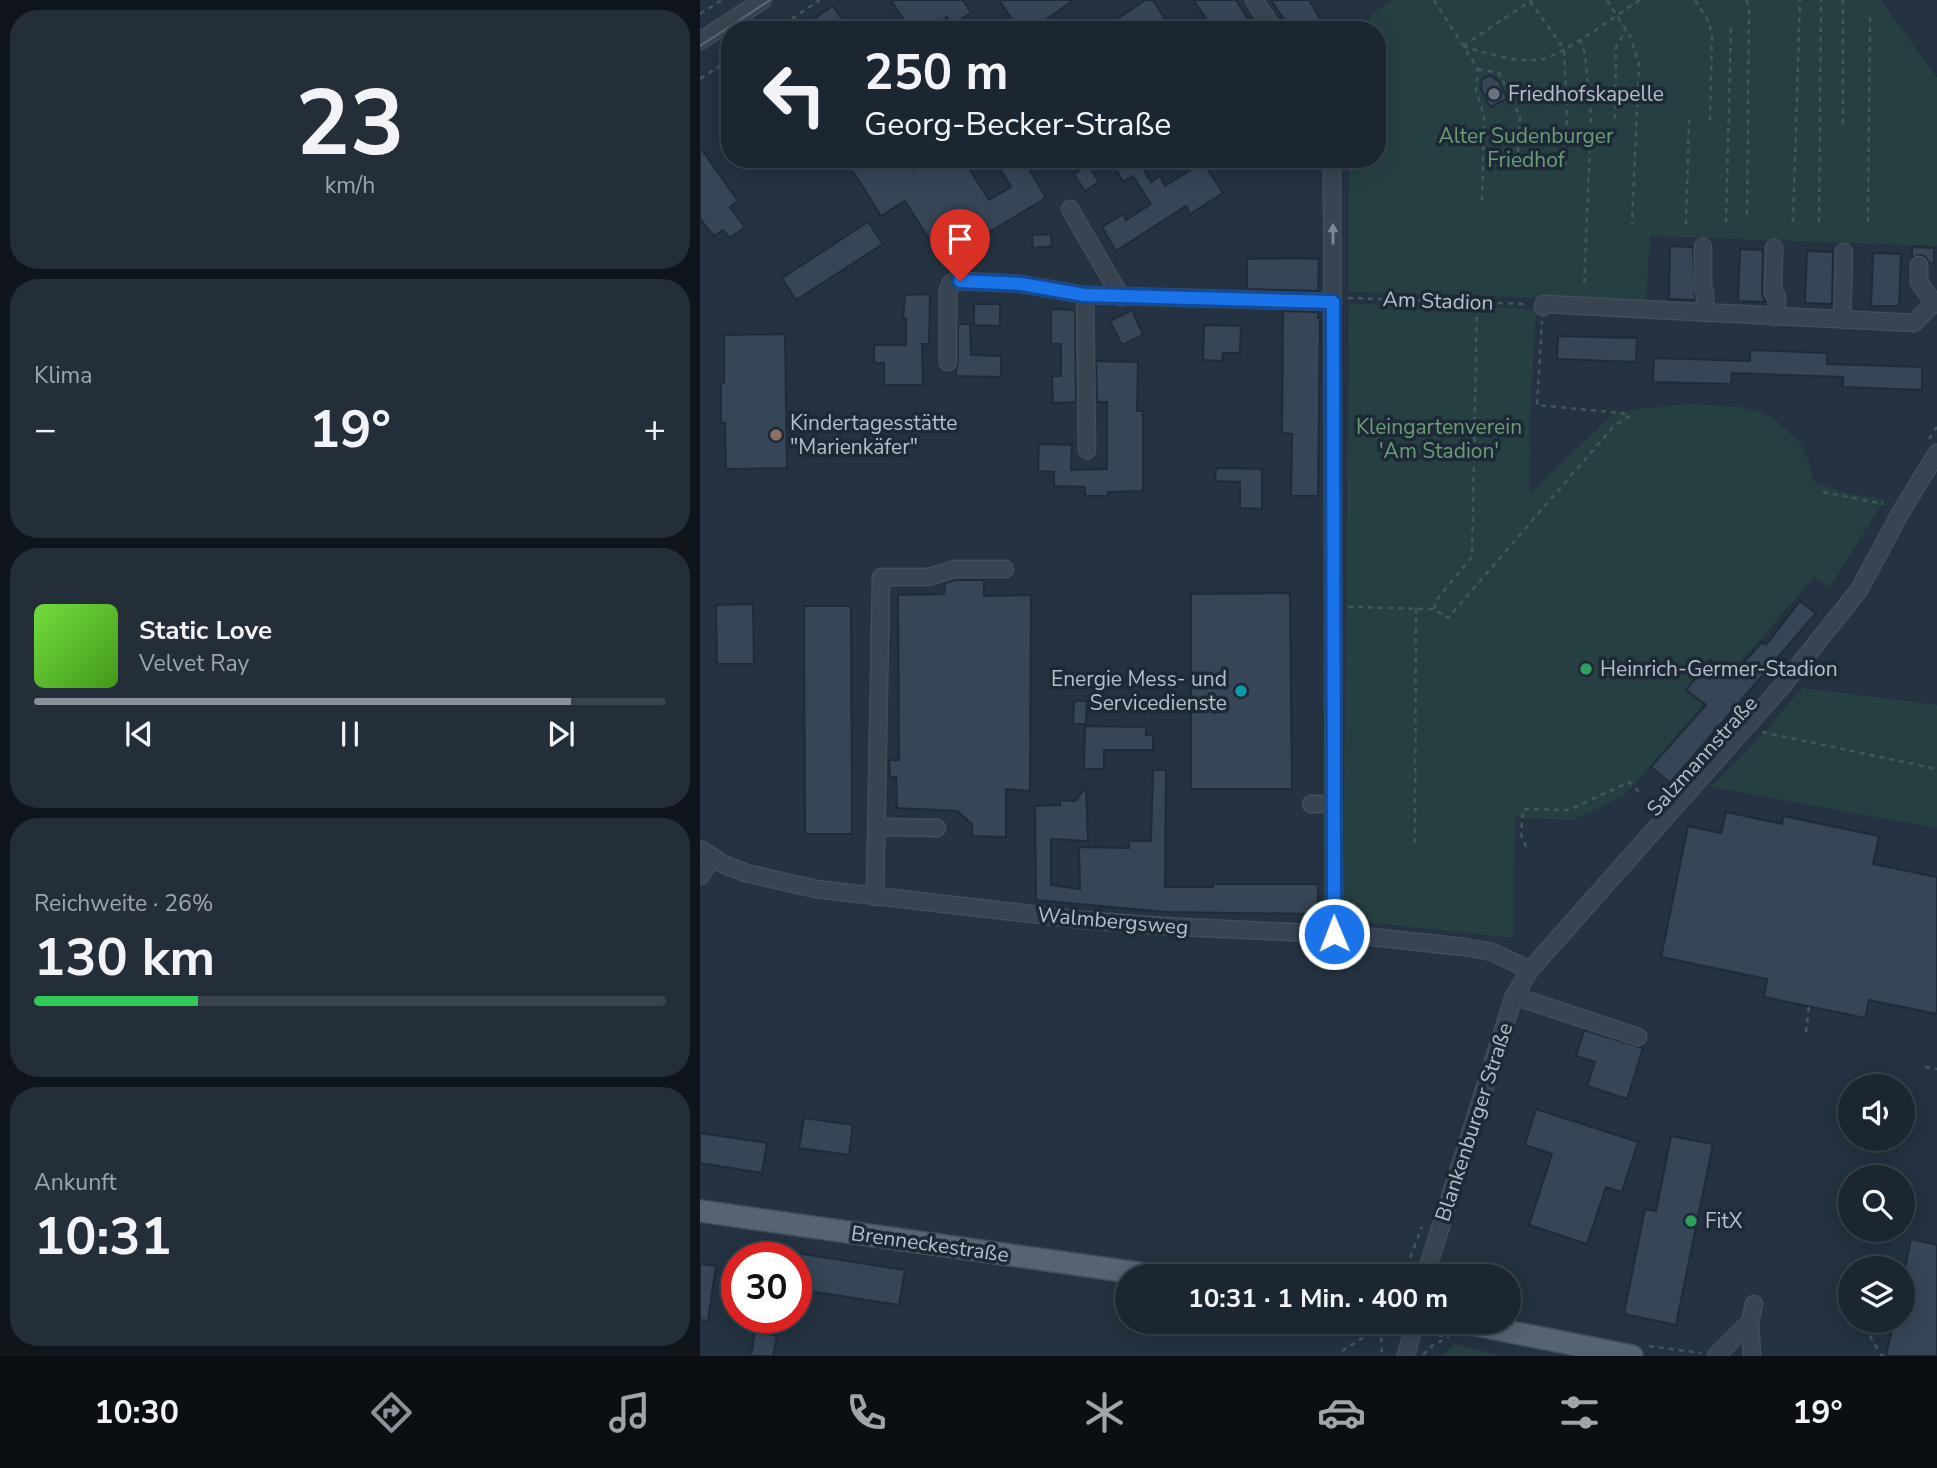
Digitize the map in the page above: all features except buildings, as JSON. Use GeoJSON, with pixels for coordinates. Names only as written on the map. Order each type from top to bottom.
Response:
{"type":"FeatureCollection","features":[{"type":"Feature","properties":{"kind":"main road","name":"Brenneckestraße"},"geometry":{"type":"LineString","coordinates":[[700,1211],[1115,1270]]}},
{"type":"Feature","properties":{"kind":"main road"},"geometry":{"type":"LineString","coordinates":[[1486,1334],[1632,1356]]}},
{"type":"Feature","properties":{"kind":"street"},"geometry":{"type":"LineString","coordinates":[[731,21],[763,0]]}},
{"type":"Feature","properties":{"kind":"street"},"geometry":{"type":"LineString","coordinates":[[1254,0],[1268,21]]}},
{"type":"Feature","properties":{"kind":"street"},"geometry":{"type":"LineString","coordinates":[[700,41],[721,27]]}},
{"type":"Feature","properties":{"kind":"street"},"geometry":{"type":"LineString","coordinates":[[1332,168],[1334,934]]}},
{"type":"Feature","properties":{"kind":"street"},"geometry":{"type":"LineString","coordinates":[[1070,209],[1121,297]]}},
{"type":"Feature","properties":{"kind":"street"},"geometry":{"type":"LineString","coordinates":[[1703,247],[1705,313]]}},
{"type":"Feature","properties":{"kind":"street"},"geometry":{"type":"LineString","coordinates":[[1774,248],[1773,293],[1777,297],[1776,317]]}},
{"type":"Feature","properties":{"kind":"street"},"geometry":{"type":"LineString","coordinates":[[1842,320],[1844,252]]}},
{"type":"Feature","properties":{"kind":"street"},"geometry":{"type":"LineString","coordinates":[[1543,306],[1914,323],[1936,303],[1919,282],[1919,265]]}},
{"type":"Feature","properties":{"kind":"street"},"geometry":{"type":"LineString","coordinates":[[948,362],[948,290],[951,283],[960,281],[1021,284],[1085,295],[1333,302]]}},
{"type":"Feature","properties":{"kind":"street"},"geometry":{"type":"LineString","coordinates":[[1085,295],[1087,450]]}},
{"type":"Feature","properties":{"kind":"street","name":"Salzmannstraße"},"geometry":{"type":"LineString","coordinates":[[1530,970],[1783,685],[1858,590],[1930,452]]}},
{"type":"Feature","properties":{"kind":"street"},"geometry":{"type":"LineString","coordinates":[[875,897],[881,577],[928,577],[955,569],[1005,569]]}},
{"type":"Feature","properties":{"kind":"street"},"geometry":{"type":"LineString","coordinates":[[1311,804],[1334,804]]}},
{"type":"Feature","properties":{"kind":"street"},"geometry":{"type":"LineString","coordinates":[[876,827],[937,828]]}},
{"type":"Feature","properties":{"kind":"street"},"geometry":{"type":"LineString","coordinates":[[700,876],[706,854]]}},
{"type":"Feature","properties":{"kind":"street","name":"Walmbergsweg"},"geometry":{"type":"LineString","coordinates":[[706,854],[746,873],[788,884],[875,897],[1083,920],[1334,934],[1483,949],[1530,970]]}},
{"type":"Feature","properties":{"kind":"street","name":"Blankenburger Straße"},"geometry":{"type":"LineString","coordinates":[[1429,1264],[1514,996],[1530,970]]}},
{"type":"Feature","properties":{"kind":"street"},"geometry":{"type":"LineString","coordinates":[[1514,996],[1565,1018],[1638,1037]]}},
{"type":"Feature","properties":{"kind":"street"},"geometry":{"type":"LineString","coordinates":[[1752,1356],[1750,1322],[1754,1304]]}},
{"type":"Feature","properties":{"kind":"street"},"geometry":{"type":"LineString","coordinates":[[1716,1356],[1750,1322]]}},
{"type":"Feature","properties":{"kind":"street"},"geometry":{"type":"LineString","coordinates":[[1406,1356],[1412,1334]]}},
{"type":"Feature","properties":{"kind":"path"},"geometry":{"type":"LineString","coordinates":[[700,14],[722,0]]}},
{"type":"Feature","properties":{"kind":"path"},"geometry":{"type":"LineString","coordinates":[[788,21],[820,0]]}},
{"type":"Feature","properties":{"kind":"path"},"geometry":{"type":"LineString","coordinates":[[1434,0],[1478,69],[1476,90],[1484,116],[1482,206]]}},
{"type":"Feature","properties":{"kind":"path"},"geometry":{"type":"LineString","coordinates":[[1606,0],[1617,14],[1638,55],[1632,224]]}},
{"type":"Feature","properties":{"kind":"path"},"geometry":{"type":"LineString","coordinates":[[1463,46],[1493,55],[1544,59],[1640,0]]}},
{"type":"Feature","properties":{"kind":"path"},"geometry":{"type":"LineString","coordinates":[[1695,0],[1709,22],[1712,36],[1710,121]]}},
{"type":"Feature","properties":{"kind":"path"},"geometry":{"type":"LineString","coordinates":[[1746,0],[1749,5],[1747,220]]}},
{"type":"Feature","properties":{"kind":"path"},"geometry":{"type":"LineString","coordinates":[[1794,222],[1800,0]]}},
{"type":"Feature","properties":{"kind":"path"},"geometry":{"type":"LineString","coordinates":[[1819,222],[1821,0]]}},
{"type":"Feature","properties":{"kind":"path"},"geometry":{"type":"LineString","coordinates":[[1843,0],[1843,124]]}},
{"type":"Feature","properties":{"kind":"path"},"geometry":{"type":"LineString","coordinates":[[1463,46],[1531,1],[1564,49],[1567,118],[1565,168],[1517,166],[1520,117],[1499,73],[1478,69]]}},
{"type":"Feature","properties":{"kind":"path"},"geometry":{"type":"LineString","coordinates":[[1868,222],[1870,11]]}},
{"type":"Feature","properties":{"kind":"path"},"geometry":{"type":"LineString","coordinates":[[1726,223],[1731,27]]}},
{"type":"Feature","properties":{"kind":"path"},"geometry":{"type":"LineString","coordinates":[[1615,119],[1616,47],[1626,30]]}},
{"type":"Feature","properties":{"kind":"path"},"geometry":{"type":"LineString","coordinates":[[1580,39],[1585,54],[1591,118],[1584,288]]}},
{"type":"Feature","properties":{"kind":"path"},"geometry":{"type":"LineString","coordinates":[[700,79],[721,65]]}},
{"type":"Feature","properties":{"kind":"path"},"geometry":{"type":"LineString","coordinates":[[1686,224],[1689,120]]}},
{"type":"Feature","properties":{"kind":"path","name":"Am Stadion"},"geometry":{"type":"LineString","coordinates":[[1333,302],[1350,298],[1543,306]]}},
{"type":"Feature","properties":{"kind":"path"},"geometry":{"type":"LineString","coordinates":[[1434,608],[1438,598],[1472,557],[1477,302]]}},
{"type":"Feature","properties":{"kind":"path"},"geometry":{"type":"LineString","coordinates":[[1348,607],[1434,608],[1448,618],[1614,426],[1630,416],[1537,405],[1543,306]]}},
{"type":"Feature","properties":{"kind":"path"},"geometry":{"type":"LineString","coordinates":[[1930,452],[1937,427]]}},
{"type":"Feature","properties":{"kind":"path"},"geometry":{"type":"LineString","coordinates":[[1823,492],[1884,504]]}},
{"type":"Feature","properties":{"kind":"path"},"geometry":{"type":"LineString","coordinates":[[1415,843],[1416,608]]}},
{"type":"Feature","properties":{"kind":"path"},"geometry":{"type":"LineString","coordinates":[[1764,733],[1937,769]]}},
{"type":"Feature","properties":{"kind":"path"},"geometry":{"type":"LineString","coordinates":[[1526,847],[1521,834],[1523,809],[1569,810],[1629,782],[1639,792]]}},
{"type":"Feature","properties":{"kind":"path"},"geometry":{"type":"LineString","coordinates":[[1805,1032],[1809,1006]]}},
{"type":"Feature","properties":{"kind":"path"},"geometry":{"type":"LineString","coordinates":[[1925,1068],[1937,1069]]}},
{"type":"Feature","properties":{"kind":"path"},"geometry":{"type":"LineString","coordinates":[[1342,1351],[1370,1334]]}},
{"type":"Feature","properties":{"kind":"path"},"geometry":{"type":"LineString","coordinates":[[1379,1334],[1382,1356]]}},
{"type":"Feature","properties":{"kind":"path"},"geometry":{"type":"LineString","coordinates":[[1422,1356],[1447,1334]]}},
{"type":"Feature","properties":{"kind":"path"},"geometry":{"type":"LineString","coordinates":[[1870,1336],[1881,1355],[1886,1356]]}},
{"type":"Feature","properties":{"kind":"green space","name":"Alter Sudenburger Friedhof"},"geometry":{"type":"Polygon","coordinates":[[[1393,0],[1881,0],[1937,78],[1937,246],[1650,236],[1646,301],[1349,292],[1349,168],[1386,168],[1386,21],[1370,21],[1370,15],[1393,0]]]}},
{"type":"Feature","properties":{"kind":"green space","name":"Kleingartenverein 'Am Stadion'"},"geometry":{"type":"Polygon","coordinates":[[[1349,304],[1536,309],[1529,494],[1615,412],[1685,404],[1741,407],[1763,413],[1777,421],[1801,444],[1814,482],[1851,494],[1885,499],[1830,587],[1814,577],[1625,795],[1573,820],[1515,815],[1513,938],[1365,922],[1343,899],[1349,304]]]}},
{"type":"Feature","properties":{"kind":"green space"},"geometry":{"type":"Polygon","coordinates":[[[1802,688],[1937,705],[1937,828],[1711,787],[1764,733],[1802,688]]]}},
{"type":"Feature","properties":{"kind":"green space"},"geometry":{"type":"Polygon","coordinates":[[[1455,1344],[1503,1356],[1441,1356],[1455,1344]]]}},
{"type":"Feature","properties":{"kind":"tram line"},"geometry":{"type":"LineString","coordinates":[[738,21],[770,0]]}},
{"type":"Feature","properties":{"kind":"tram line"},"geometry":{"type":"LineString","coordinates":[[700,46],[721,32]]}},
{"type":"Feature","properties":{"kind":"place","name":"Friedhofskapelle"},"geometry":{"type":"Point","coordinates":[1494,94]}},
{"type":"Feature","properties":{"kind":"place","name":"Kindertagesstätte \"Marienkäfer\""},"geometry":{"type":"Point","coordinates":[776,435]}},
{"type":"Feature","properties":{"kind":"place","name":"Heinrich-Germer-Stadion"},"geometry":{"type":"Point","coordinates":[1586,669]}},
{"type":"Feature","properties":{"kind":"place","name":"Energie Mess- und Servicedienste"},"geometry":{"type":"Point","coordinates":[1241,691]}},
{"type":"Feature","properties":{"kind":"place","name":"FitX"},"geometry":{"type":"Point","coordinates":[1691,1221]}},
{"type":"Feature","properties":{"kind":"route"},"geometry":{"type":"LineString","coordinates":[[960,281],[1021,284],[1085,295],[1333,302],[1334,934]]}}]}
